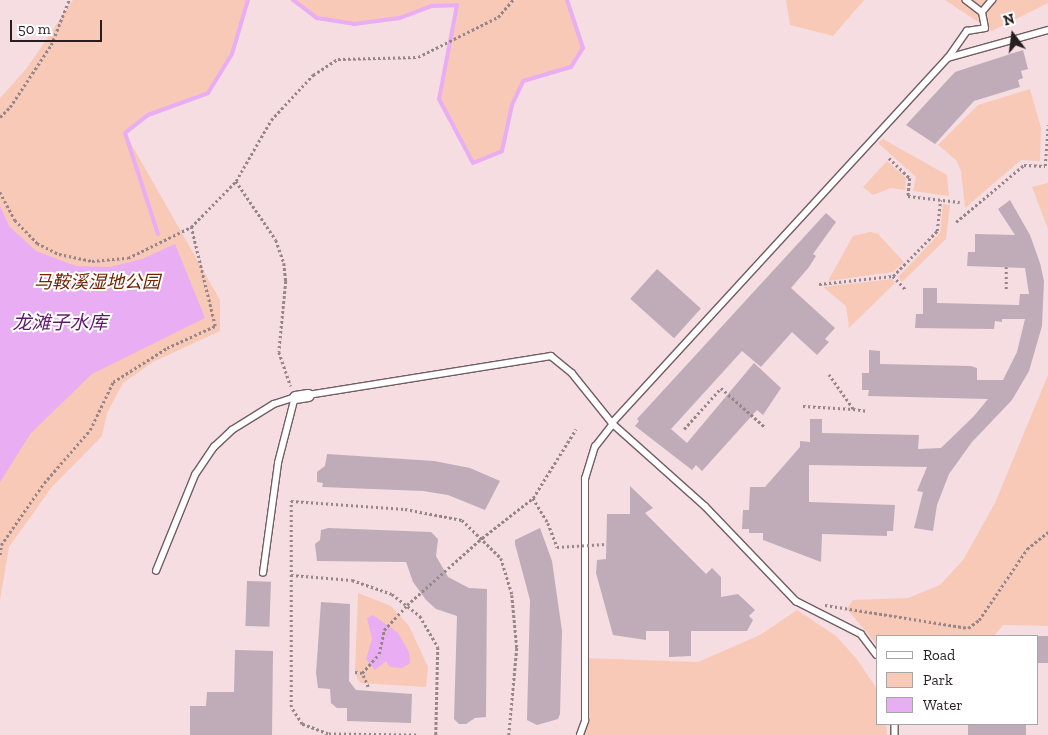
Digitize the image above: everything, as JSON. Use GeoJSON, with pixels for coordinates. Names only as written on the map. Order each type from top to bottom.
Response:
{"type":"FeatureCollection","features":[{"type":"Feature","properties":{"kind":"street"},"geometry":{"type":"LineString","coordinates":[[295,397],[308,395]]}},
{"type":"Feature","properties":{"kind":"lane"},"geometry":{"type":"LineString","coordinates":[[580,735],[585,722],[585,479],[595,447],[613,423],[948,58],[967,30],[986,28],[982,12],[966,0]]}},
{"type":"Feature","properties":{"kind":"lane"},"geometry":{"type":"LineString","coordinates":[[982,12],[992,0]]}},
{"type":"Feature","properties":{"kind":"lane"},"geometry":{"type":"LineString","coordinates":[[948,58],[1048,30]]}},
{"type":"Feature","properties":{"kind":"lane"},"geometry":{"type":"LineString","coordinates":[[308,395],[551,356],[572,373],[613,423],[705,506],[796,601],[861,634],[876,654]]}},
{"type":"Feature","properties":{"kind":"lane"},"geometry":{"type":"LineString","coordinates":[[156,572],[195,475],[214,448],[232,430],[274,404],[295,397]]}},
{"type":"Feature","properties":{"kind":"lane"},"geometry":{"type":"LineString","coordinates":[[263,573],[278,463],[295,397]]}},
{"type":"Feature","properties":{"kind":"path"},"geometry":{"type":"LineString","coordinates":[[0,117],[10,107],[51,45],[69,0]]}},
{"type":"Feature","properties":{"kind":"path"},"geometry":{"type":"LineString","coordinates":[[0,192],[15,220],[37,243],[59,254],[92,261],[128,258],[190,227],[236,181],[271,120],[313,75],[338,59],[418,57],[498,17],[513,0]]}},
{"type":"Feature","properties":{"kind":"path"},"geometry":{"type":"LineString","coordinates":[[956,222],[1024,165],[1045,166],[1048,125]]}},
{"type":"Feature","properties":{"kind":"path"},"geometry":{"type":"LineString","coordinates":[[889,158],[910,178],[908,196],[960,202]]}},
{"type":"Feature","properties":{"kind":"path"},"geometry":{"type":"LineString","coordinates":[[236,181],[276,240],[284,263],[286,281],[279,352],[295,397]]}},
{"type":"Feature","properties":{"kind":"path"},"geometry":{"type":"LineString","coordinates":[[819,284],[893,276],[937,232],[940,200]]}},
{"type":"Feature","properties":{"kind":"path"},"geometry":{"type":"LineString","coordinates":[[0,555],[1,545],[44,483],[90,430],[113,382],[167,348],[215,326],[190,227]]}},
{"type":"Feature","properties":{"kind":"path"},"geometry":{"type":"LineString","coordinates":[[1006,267],[1006,289]]}},
{"type":"Feature","properties":{"kind":"path"},"geometry":{"type":"LineString","coordinates":[[893,276],[906,290]]}},
{"type":"Feature","properties":{"kind":"path"},"geometry":{"type":"LineString","coordinates":[[829,375],[853,409]]}},
{"type":"Feature","properties":{"kind":"path"},"geometry":{"type":"LineString","coordinates":[[684,429],[721,388],[765,427]]}},
{"type":"Feature","properties":{"kind":"path"},"geometry":{"type":"LineString","coordinates":[[803,406],[868,411]]}},
{"type":"Feature","properties":{"kind":"path"},"geometry":{"type":"LineString","coordinates":[[362,673],[379,654],[384,630],[407,605],[482,538],[533,498],[576,429]]}},
{"type":"Feature","properties":{"kind":"path"},"geometry":{"type":"LineString","coordinates":[[533,498],[548,522],[557,547],[606,544]]}},
{"type":"Feature","properties":{"kind":"path"},"geometry":{"type":"LineString","coordinates":[[416,735],[328,734],[302,724],[292,707],[291,501],[405,510],[462,520],[501,558],[512,595],[517,648],[509,735]]}},
{"type":"Feature","properties":{"kind":"path"},"geometry":{"type":"LineString","coordinates":[[822,605],[968,628],[979,620],[1027,549],[1048,532]]}},
{"type":"Feature","properties":{"kind":"path"},"geometry":{"type":"LineString","coordinates":[[291,574],[352,580],[392,594],[420,616],[438,647],[436,735]]}},
{"type":"Feature","properties":{"kind":"path"},"geometry":{"type":"LineString","coordinates":[[355,672],[362,673]]}},
{"type":"Feature","properties":{"kind":"path"},"geometry":{"type":"LineString","coordinates":[[362,673],[368,687]]}},
{"type":"Feature","properties":{"kind":"green space","name":"马鞍溪湿地公园"},"geometry":{"type":"Polygon","coordinates":[[[73,0],[248,0],[232,54],[208,93],[148,115],[125,133],[220,300],[220,331],[153,362],[123,383],[107,413],[102,436],[51,488],[9,547],[0,600],[0,98],[27,68],[73,0]]]}},
{"type":"Feature","properties":{"kind":"green space"},"geometry":{"type":"Polygon","coordinates":[[[293,0],[567,0],[583,48],[571,67],[523,81],[512,105],[502,151],[473,163],[439,99],[457,5],[432,6],[400,18],[354,24],[317,18],[293,0]]]}},
{"type":"Feature","properties":{"kind":"green space"},"geometry":{"type":"Polygon","coordinates":[[[786,0],[864,0],[833,36],[790,25],[786,0]]]}},
{"type":"Feature","properties":{"kind":"green space"},"geometry":{"type":"Polygon","coordinates":[[[945,0],[1048,0],[1048,3],[992,31],[945,0]]]}},
{"type":"Feature","properties":{"kind":"green space"},"geometry":{"type":"Polygon","coordinates":[[[1030,89],[1041,128],[1040,161],[1021,160],[965,208],[961,171],[956,160],[938,145],[978,105],[1030,89]]]}},
{"type":"Feature","properties":{"kind":"green space"},"geometry":{"type":"Polygon","coordinates":[[[883,139],[947,175],[949,196],[913,191],[916,177],[878,143],[883,139]]]}},
{"type":"Feature","properties":{"kind":"green space"},"geometry":{"type":"Polygon","coordinates":[[[887,161],[906,178],[905,190],[891,188],[873,195],[863,187],[887,161]]]}},
{"type":"Feature","properties":{"kind":"green space"},"geometry":{"type":"Polygon","coordinates":[[[1048,183],[1048,229],[1032,187],[1048,183]]]}},
{"type":"Feature","properties":{"kind":"green space"},"geometry":{"type":"Polygon","coordinates":[[[943,204],[950,205],[946,239],[902,282],[898,277],[940,233],[943,204]]]}},
{"type":"Feature","properties":{"kind":"green space"},"geometry":{"type":"Polygon","coordinates":[[[870,232],[878,234],[904,262],[893,272],[828,281],[853,236],[870,232]]]}},
{"type":"Feature","properties":{"kind":"green space"},"geometry":{"type":"Polygon","coordinates":[[[892,279],[895,283],[849,328],[846,306],[823,287],[892,279]]]}},
{"type":"Feature","properties":{"kind":"green space"},"geometry":{"type":"Polygon","coordinates":[[[1048,375],[1048,626],[1003,625],[995,635],[876,635],[876,644],[847,609],[853,600],[908,598],[940,585],[963,560],[995,503],[1048,375]]]}},
{"type":"Feature","properties":{"kind":"green space"},"geometry":{"type":"Polygon","coordinates":[[[358,593],[391,606],[409,626],[428,667],[426,687],[361,683],[358,680],[355,672],[358,593]]]}},
{"type":"Feature","properties":{"kind":"green space"},"geometry":{"type":"Polygon","coordinates":[[[797,610],[836,636],[856,658],[876,688],[876,725],[886,725],[887,735],[581,735],[585,721],[583,658],[698,662],[760,635],[797,610]]]}},
{"type":"Feature","properties":{"kind":"water","name":"龙滩子水库"},"geometry":{"type":"Polygon","coordinates":[[[0,206],[9,226],[36,251],[76,266],[110,267],[142,259],[175,244],[205,318],[92,374],[31,433],[0,482],[0,206]]]}},
{"type":"Feature","properties":{"kind":"water"},"geometry":{"type":"Polygon","coordinates":[[[373,615],[398,633],[409,652],[410,663],[402,668],[390,667],[386,661],[375,670],[366,659],[372,639],[367,618],[373,615]]]}},
{"type":"Feature","properties":{"kind":"building"},"geometry":{"type":"Polygon","coordinates":[[[1023,50],[1028,69],[1021,71],[1023,78],[1018,80],[1020,87],[974,101],[935,144],[906,125],[955,72],[1023,50]]]}},
{"type":"Feature","properties":{"kind":"building"},"geometry":{"type":"Polygon","coordinates":[[[1010,200],[1030,235],[1040,263],[1044,281],[1042,326],[1029,371],[1012,400],[972,442],[949,474],[937,505],[933,531],[914,528],[923,492],[917,491],[927,467],[809,465],[809,502],[895,505],[893,531],[887,531],[887,536],[822,534],[821,562],[763,540],[763,533],[749,533],[749,529],[742,529],[743,510],[749,510],[750,487],[765,487],[800,447],[800,441],[810,442],[810,419],[822,419],[822,433],[919,435],[918,449],[941,448],[974,416],[988,399],[868,396],[869,390],[862,390],[862,373],[869,373],[869,350],[880,351],[880,364],[971,366],[977,368],[977,380],[1003,380],[1017,352],[1025,319],[1002,319],[1002,322],[995,321],[994,329],[915,328],[916,314],[923,314],[923,288],[937,288],[937,303],[1019,305],[1020,294],[1029,294],[1025,268],[967,266],[968,252],[975,252],[975,234],[1015,235],[998,209],[1010,200]]]}},
{"type":"Feature","properties":{"kind":"building"},"geometry":{"type":"Polygon","coordinates":[[[826,213],[836,222],[813,254],[816,256],[809,267],[791,288],[835,328],[825,339],[829,342],[817,355],[792,332],[761,367],[742,351],[671,429],[687,443],[754,363],[781,388],[763,415],[757,410],[702,471],[696,465],[692,470],[635,426],[639,421],[637,419],[826,213]]]}},
{"type":"Feature","properties":{"kind":"building"},"geometry":{"type":"Polygon","coordinates":[[[657,269],[701,308],[674,338],[630,299],[657,269]]]}},
{"type":"Feature","properties":{"kind":"building"},"geometry":{"type":"Polygon","coordinates":[[[327,454],[434,461],[470,468],[500,481],[485,510],[448,495],[423,491],[322,487],[323,483],[317,482],[317,472],[325,466],[327,454]]]}},
{"type":"Feature","properties":{"kind":"building"},"geometry":{"type":"Polygon","coordinates":[[[630,486],[653,508],[645,513],[706,574],[712,568],[721,577],[721,597],[738,594],[755,610],[749,616],[753,620],[747,631],[691,631],[691,656],[669,657],[669,631],[646,631],[646,640],[613,635],[596,573],[597,560],[606,559],[607,514],[630,514],[630,486]]]}},
{"type":"Feature","properties":{"kind":"building"},"geometry":{"type":"Polygon","coordinates":[[[328,528],[431,532],[438,539],[436,556],[448,577],[469,588],[487,589],[486,717],[475,718],[466,724],[459,724],[454,719],[457,616],[436,609],[426,600],[413,582],[406,562],[317,561],[315,544],[320,540],[321,530],[328,528]]]}},
{"type":"Feature","properties":{"kind":"building"},"geometry":{"type":"Polygon","coordinates":[[[540,528],[552,561],[562,631],[560,714],[558,719],[537,725],[527,720],[530,600],[515,540],[540,528]]]}},
{"type":"Feature","properties":{"kind":"building"},"geometry":{"type":"Polygon","coordinates":[[[247,581],[271,582],[269,627],[245,626],[247,581]]]}},
{"type":"Feature","properties":{"kind":"building"},"geometry":{"type":"Polygon","coordinates":[[[321,602],[350,604],[349,681],[356,690],[412,694],[411,723],[347,721],[347,708],[337,708],[331,703],[330,689],[318,688],[316,673],[321,602]]]}},
{"type":"Feature","properties":{"kind":"building"},"geometry":{"type":"Polygon","coordinates":[[[1038,636],[1048,636],[1048,663],[1038,663],[1038,636]]]}},
{"type":"Feature","properties":{"kind":"building"},"geometry":{"type":"Polygon","coordinates":[[[235,650],[273,651],[272,735],[190,735],[190,706],[206,706],[207,692],[234,692],[235,650]]]}},
{"type":"Feature","properties":{"kind":"building"},"geometry":{"type":"Polygon","coordinates":[[[968,725],[1026,725],[1026,735],[968,735],[968,725]]]}},
{"type":"Feature","properties":{"kind":"waterway"},"geometry":{"type":"LineString","coordinates":[[158,234],[125,133],[148,115],[208,93],[232,54],[248,0]]}},
{"type":"Feature","properties":{"kind":"waterway"},"geometry":{"type":"LineString","coordinates":[[293,0],[317,18],[354,24],[400,18],[432,6],[457,5],[439,99],[473,163],[502,151],[512,105],[523,81],[571,67],[583,48],[567,0]]}}]}
